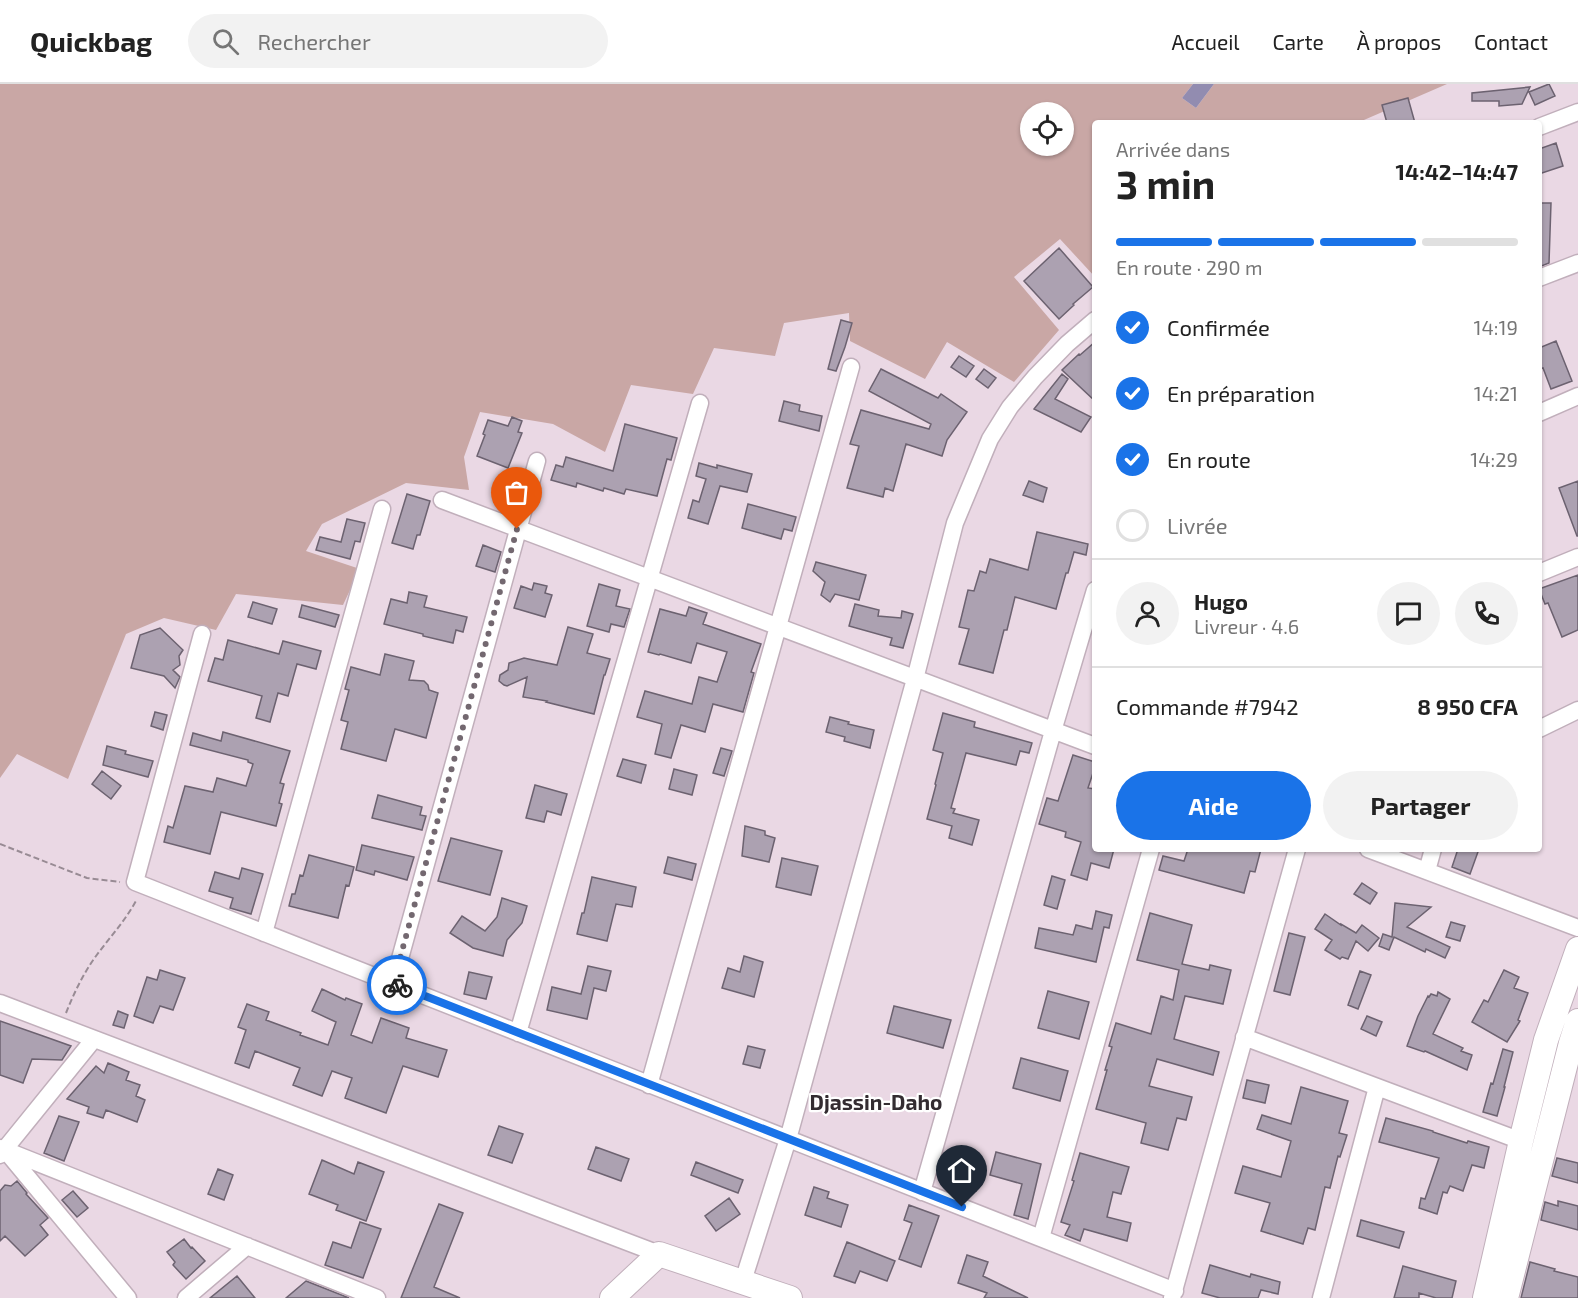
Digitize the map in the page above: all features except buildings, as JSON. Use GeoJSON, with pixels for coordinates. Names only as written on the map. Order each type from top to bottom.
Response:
{"type":"FeatureCollection","features":[{"type":"Feature","properties":{"kind":"street"},"geometry":{"type":"LineString","coordinates":[[1542,126],[1578,112]]}},
{"type":"Feature","properties":{"kind":"street"},"geometry":{"type":"LineString","coordinates":[[1542,277],[1578,263]]}},
{"type":"Feature","properties":{"kind":"street"},"geometry":{"type":"LineString","coordinates":[[743,1281],[788,1139],[915,679],[955,523],[990,439],[1010,407],[1035,377],[1092,323]]}},
{"type":"Feature","properties":{"kind":"street"},"geometry":{"type":"LineString","coordinates":[[649,1085],[851,367]]}},
{"type":"Feature","properties":{"kind":"street"},"geometry":{"type":"LineString","coordinates":[[1542,411],[1578,396]]}},
{"type":"Feature","properties":{"kind":"street"},"geometry":{"type":"LineString","coordinates":[[518,1033],[700,403]]}},
{"type":"Feature","properties":{"kind":"street"},"geometry":{"type":"LineString","coordinates":[[393,984],[537,461]]}},
{"type":"Feature","properties":{"kind":"street"},"geometry":{"type":"LineString","coordinates":[[442,500],[1092,745]]}},
{"type":"Feature","properties":{"kind":"street"},"geometry":{"type":"LineString","coordinates":[[264,933],[382,508]]}},
{"type":"Feature","properties":{"kind":"street"},"geometry":{"type":"LineString","coordinates":[[1542,572],[1578,557]]}},
{"type":"Feature","properties":{"kind":"street"},"geometry":{"type":"LineString","coordinates":[[922,1192],[1092,600]]}},
{"type":"Feature","properties":{"kind":"street"},"geometry":{"type":"LineString","coordinates":[[202,634],[139,884],[1041,1238],[1174,1294],[1296,852]]}},
{"type":"Feature","properties":{"kind":"street"},"geometry":{"type":"LineString","coordinates":[[1542,728],[1578,710]]}},
{"type":"Feature","properties":{"kind":"street"},"geometry":{"type":"LineString","coordinates":[[1041,1238],[1150,852]]}},
{"type":"Feature","properties":{"kind":"street"},"geometry":{"type":"LineString","coordinates":[[1376,852],[1578,928]]}},
{"type":"Feature","properties":{"kind":"street"},"geometry":{"type":"LineString","coordinates":[[1427,871],[1432,852]]}},
{"type":"Feature","properties":{"kind":"street"},"geometry":{"type":"LineString","coordinates":[[1485,1298],[1546,1040],[1578,949]]}},
{"type":"Feature","properties":{"kind":"street"},"geometry":{"type":"LineString","coordinates":[[0,1003],[659,1254],[790,1298]]}},
{"type":"Feature","properties":{"kind":"street"},"geometry":{"type":"LineString","coordinates":[[1506,1298],[1578,1021]]}},
{"type":"Feature","properties":{"kind":"street"},"geometry":{"type":"LineString","coordinates":[[1245,1037],[1521,1140]]}},
{"type":"Feature","properties":{"kind":"street"},"geometry":{"type":"LineString","coordinates":[[2,1151],[94,1039]]}},
{"type":"Feature","properties":{"kind":"street"},"geometry":{"type":"LineString","coordinates":[[1321,1298],[1377,1087]]}},
{"type":"Feature","properties":{"kind":"street"},"geometry":{"type":"LineString","coordinates":[[2,1151],[377,1298]]}},
{"type":"Feature","properties":{"kind":"street"},"geometry":{"type":"LineString","coordinates":[[2,1151],[128,1298]]}},
{"type":"Feature","properties":{"kind":"street"},"geometry":{"type":"LineString","coordinates":[[186,1298],[247,1246]]}},
{"type":"Feature","properties":{"kind":"street"},"geometry":{"type":"LineString","coordinates":[[612,1298],[659,1254]]}},
{"type":"Feature","properties":{"kind":"path"},"geometry":{"type":"LineString","coordinates":[[0,844],[87,878],[139,884],[130,913],[95,957],[79,983],[60,1026]]}},
{"type":"Feature","properties":{"kind":"shaded area"},"geometry":{"type":"Polygon","coordinates":[[[0,84],[1193,84],[1182,98],[1196,108],[1214,84],[1447,84],[1364,120],[1092,120],[1092,274],[1060,239],[1014,277],[1059,330],[1014,382],[947,342],[925,379],[850,341],[849,313],[784,323],[775,356],[714,348],[693,394],[631,385],[605,452],[553,424],[480,412],[464,457],[469,490],[406,483],[322,524],[306,551],[360,569],[343,605],[236,594],[216,630],[164,618],[126,634],[68,779],[17,754],[0,778],[0,84]]]}},
{"type":"Feature","properties":{"kind":"shaded area"},"geometry":{"type":"Polygon","coordinates":[[[1193,84],[1214,84],[1196,108],[1182,98],[1193,84]]]}},
{"type":"Feature","properties":{"kind":"way so far"},"geometry":{"type":"LineString","coordinates":[[397,985],[393,984],[517,529]]}},
{"type":"Feature","properties":{"kind":"district","name":"Djassin-Daho"},"geometry":{"type":"Point","coordinates":[876,1101]}},
{"type":"Feature","properties":{"kind":"route"},"geometry":{"type":"LineString","coordinates":[[397,985],[962,1207]]}}]}
